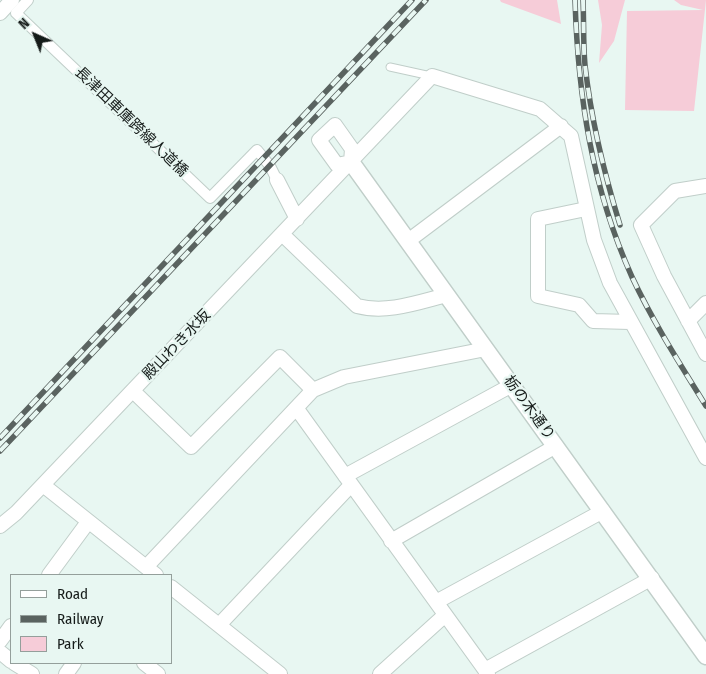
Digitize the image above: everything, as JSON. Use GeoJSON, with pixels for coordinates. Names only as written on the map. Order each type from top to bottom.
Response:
{"type":"FeatureCollection","features":[{"type":"Feature","properties":{"kind":"street"},"geometry":{"type":"LineString","coordinates":[[0,13],[12,0]]}},
{"type":"Feature","properties":{"kind":"street","name":"長津田車庫跨線人道橋"},"geometry":{"type":"LineString","coordinates":[[28,0],[16,13],[210,198],[257,150],[270,166],[277,180]]}},
{"type":"Feature","properties":{"kind":"street"},"geometry":{"type":"LineString","coordinates":[[432,76],[540,109],[571,136],[594,240],[610,283],[706,458]]}},
{"type":"Feature","properties":{"kind":"street","name":"殿山わき水坂"},"geometry":{"type":"LineString","coordinates":[[0,526],[43,485],[432,76]]}},
{"type":"Feature","properties":{"kind":"street"},"geometry":{"type":"LineString","coordinates":[[408,241],[561,126]]}},
{"type":"Feature","properties":{"kind":"street","name":"栃の木通り"},"geometry":{"type":"LineString","coordinates":[[351,162],[652,578],[706,656]]}},
{"type":"Feature","properties":{"kind":"street"},"geometry":{"type":"LineString","coordinates":[[277,180],[297,219]]}},
{"type":"Feature","properties":{"kind":"street"},"geometry":{"type":"LineString","coordinates":[[706,186],[675,191],[641,225],[664,276],[706,354]]}},
{"type":"Feature","properties":{"kind":"street"},"geometry":{"type":"LineString","coordinates":[[586,209],[538,220],[538,296],[579,305],[593,321],[630,322]]}},
{"type":"Feature","properties":{"kind":"street"},"geometry":{"type":"LineString","coordinates":[[282,234],[357,306],[368,309],[400,307],[447,295]]}},
{"type":"Feature","properties":{"kind":"street"},"geometry":{"type":"LineString","coordinates":[[688,321],[706,303]]}},
{"type":"Feature","properties":{"kind":"street"},"geometry":{"type":"LineString","coordinates":[[43,485],[151,571],[313,390],[344,377],[486,349]]}},
{"type":"Feature","properties":{"kind":"street"},"geometry":{"type":"LineString","coordinates":[[133,391],[191,447],[280,357],[313,390]]}},
{"type":"Feature","properties":{"kind":"street"},"geometry":{"type":"LineString","coordinates":[[219,624],[348,481],[512,384]]}},
{"type":"Feature","properties":{"kind":"street"},"geometry":{"type":"LineString","coordinates":[[297,409],[436,602],[444,616],[487,672],[652,578]]}},
{"type":"Feature","properties":{"kind":"street"},"geometry":{"type":"LineString","coordinates":[[391,541],[556,446]]}},
{"type":"Feature","properties":{"kind":"street"},"geometry":{"type":"LineString","coordinates":[[436,602],[603,511]]}},
{"type":"Feature","properties":{"kind":"street"},"geometry":{"type":"LineString","coordinates":[[49,574],[88,522]]}},
{"type":"Feature","properties":{"kind":"street"},"geometry":{"type":"LineString","coordinates":[[172,588],[280,674]]}},
{"type":"Feature","properties":{"kind":"street"},"geometry":{"type":"LineString","coordinates":[[380,674],[444,616]]}},
{"type":"Feature","properties":{"kind":"street"},"geometry":{"type":"LineString","coordinates":[[0,641],[10,627]]}},
{"type":"Feature","properties":{"kind":"street"},"geometry":{"type":"LineString","coordinates":[[0,652],[10,663]]}},
{"type":"Feature","properties":{"kind":"street"},"geometry":{"type":"LineString","coordinates":[[145,664],[158,674]]}},
{"type":"Feature","properties":{"kind":"street"},"geometry":{"type":"LineString","coordinates":[[13,666],[32,674]]}},
{"type":"Feature","properties":{"kind":"lane"},"geometry":{"type":"LineString","coordinates":[[390,67],[432,76]]}},
{"type":"Feature","properties":{"kind":"green space"},"geometry":{"type":"Polygon","coordinates":[[[500,0],[557,0],[561,24],[501,2],[500,0]]]}},
{"type":"Feature","properties":{"kind":"green space"},"geometry":{"type":"Polygon","coordinates":[[[598,0],[625,0],[614,41],[599,63],[602,25],[598,0]]]}},
{"type":"Feature","properties":{"kind":"green space"},"geometry":{"type":"Polygon","coordinates":[[[674,0],[706,0],[694,111],[625,110],[627,11],[703,10],[681,5],[674,0]]]}},
{"type":"Feature","properties":{"kind":"railway"},"geometry":{"type":"LineString","coordinates":[[0,438],[412,0]]}},
{"type":"Feature","properties":{"kind":"railway"},"geometry":{"type":"LineString","coordinates":[[0,451],[426,0]]}},
{"type":"Feature","properties":{"kind":"railway"},"geometry":{"type":"LineString","coordinates":[[575,0],[584,107],[597,176],[607,210],[618,244],[640,294],[667,343],[706,406]]}},
{"type":"Feature","properties":{"kind":"railway"},"geometry":{"type":"LineString","coordinates":[[583,0],[584,57],[594,126],[620,225]]}}]}
